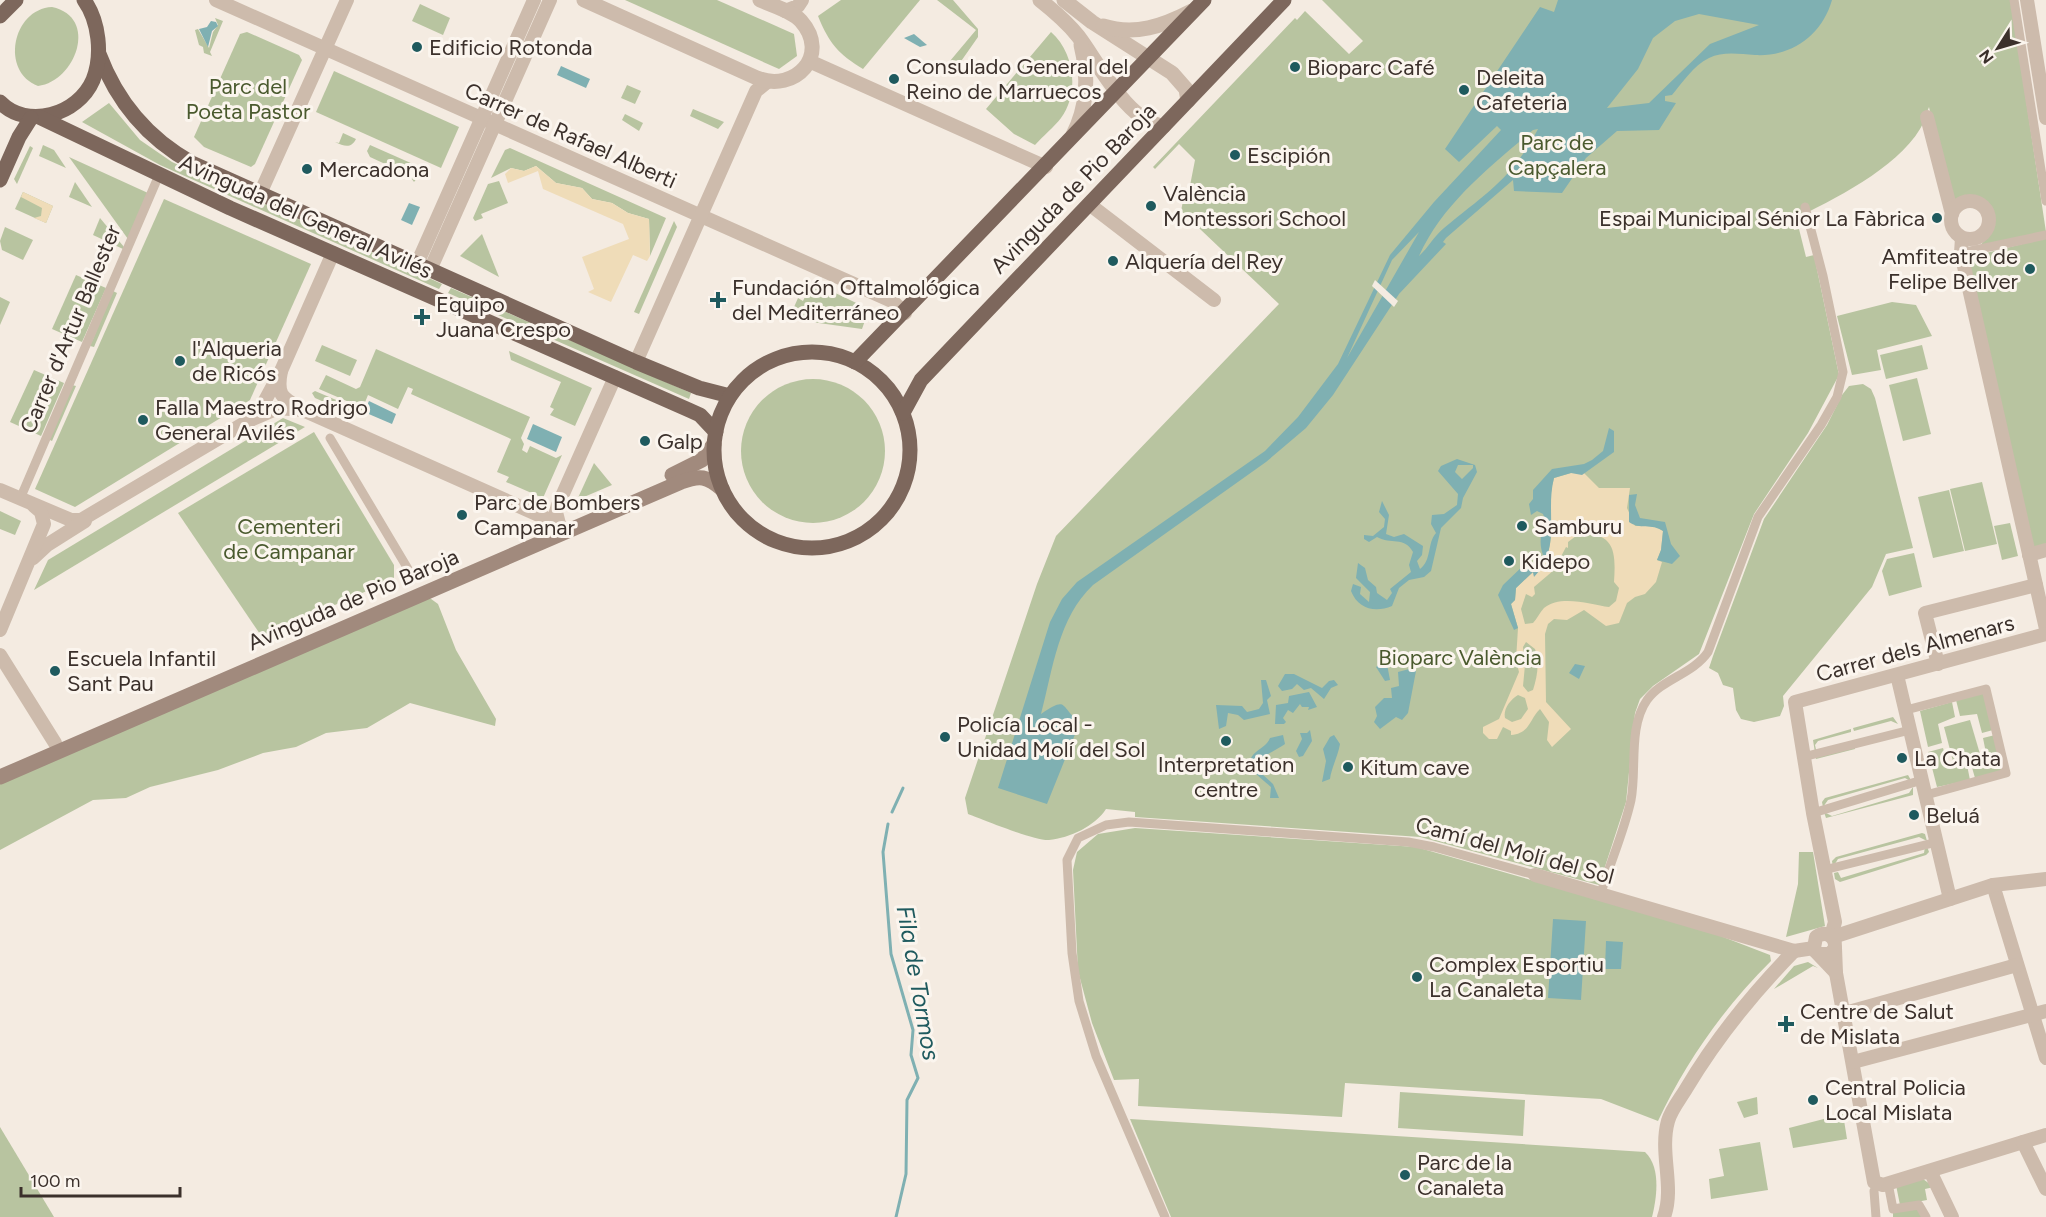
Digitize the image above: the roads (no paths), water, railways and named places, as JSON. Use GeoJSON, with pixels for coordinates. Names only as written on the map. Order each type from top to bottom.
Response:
{"type":"FeatureCollection","features":[{"type":"Feature","properties":{"kind":"main road","name":"Avinguda de Pio Baroja"},"geometry":{"type":"LineString","coordinates":[[903,413],[921,380],[1284,0]]}},
{"type":"Feature","properties":{"kind":"main road"},"geometry":{"type":"LineString","coordinates":[[0,180],[19,136],[35,118],[67,107],[84,92],[92,81],[99,54],[90,4]]}},
{"type":"Feature","properties":{"kind":"main road","name":"Avinguda de Pio Baroja"},"geometry":{"type":"LineString","coordinates":[[855,362],[1046,167],[1199,5]]}},
{"type":"Feature","properties":{"kind":"main road","name":"Avinguda del General Avilés"},"geometry":{"type":"LineString","coordinates":[[99,54],[117,93],[137,121],[161,144],[192,163],[260,196],[636,362],[699,388],[730,396]]}},
{"type":"Feature","properties":{"kind":"main road","name":"Avinguda del General Avilés"},"geometry":{"type":"LineString","coordinates":[[1,108],[18,115],[35,118],[700,415],[715,438]]}},
{"type":"Feature","properties":{"kind":"main road"},"geometry":{"type":"LineString","coordinates":[[821,353],[855,362],[881,381],[903,413],[910,450],[904,486],[889,512],[879,523],[854,539],[825,548],[795,547],[781,543],[754,530],[743,520],[722,489],[716,467],[715,438],[730,396],[760,367],[786,356],[821,353]]}},
{"type":"Feature","properties":{"kind":"main road","name":"Avinguda de Pio Baroja"},"geometry":{"type":"LineString","coordinates":[[0,766],[694,466],[710,452],[715,438]]}},
{"type":"Feature","properties":{"kind":"main road","name":"Avinguda de Pio Baroja"},"geometry":{"type":"LineString","coordinates":[[0,777],[681,482],[698,476],[706,477],[722,489]]}},
{"type":"Feature","properties":{"kind":"street","name":"Carrer de Rafael Alberti"},"geometry":{"type":"LineString","coordinates":[[216,0],[892,301],[905,313]]}},
{"type":"Feature","properties":{"kind":"street"},"geometry":{"type":"LineString","coordinates":[[260,196],[346,0]]}},
{"type":"Feature","properties":{"kind":"street"},"geometry":{"type":"LineString","coordinates":[[424,267],[488,121],[534,0]]}},
{"type":"Feature","properties":{"kind":"street"},"geometry":{"type":"LineString","coordinates":[[488,121],[550,0]]}},
{"type":"Feature","properties":{"kind":"street"},"geometry":{"type":"LineString","coordinates":[[584,0],[767,82],[786,81],[802,71],[809,61],[811,40],[801,21],[760,0]]}},
{"type":"Feature","properties":{"kind":"street"},"geometry":{"type":"LineString","coordinates":[[785,11],[798,6],[802,0]]}},
{"type":"Feature","properties":{"kind":"street"},"geometry":{"type":"LineString","coordinates":[[1040,0],[1060,16],[1078,37],[1117,92],[1147,121],[1164,126]]}},
{"type":"Feature","properties":{"kind":"street"},"geometry":{"type":"LineString","coordinates":[[1064,0],[1092,22],[1163,67],[1182,83],[1188,101]]}},
{"type":"Feature","properties":{"kind":"street"},"geometry":{"type":"LineString","coordinates":[[2014,0],[2046,201]]}},
{"type":"Feature","properties":{"kind":"street"},"geometry":{"type":"LineString","coordinates":[[2027,0],[2041,50],[2046,118]]}},
{"type":"Feature","properties":{"kind":"street"},"geometry":{"type":"LineString","coordinates":[[1092,22],[1115,30],[1143,30],[1174,21],[1199,5]]}},
{"type":"Feature","properties":{"kind":"street"},"geometry":{"type":"LineString","coordinates":[[1068,144],[1080,118],[1087,86],[1085,62],[1078,37]]}},
{"type":"Feature","properties":{"kind":"street"},"geometry":{"type":"LineString","coordinates":[[809,61],[1046,167]]}},
{"type":"Feature","properties":{"kind":"street"},"geometry":{"type":"LineString","coordinates":[[636,362],[756,91],[767,82]]}},
{"type":"Feature","properties":{"kind":"street"},"geometry":{"type":"LineString","coordinates":[[1927,117],[1952,214],[1952,229],[1962,238],[1975,239],[1983,234],[1989,222],[1987,212],[1977,203],[1967,201],[1960,203],[1952,214]]}},
{"type":"Feature","properties":{"kind":"street","name":"Carrer d'Artur Ballester"},"geometry":{"type":"LineString","coordinates":[[20,499],[159,174]]}},
{"type":"Feature","properties":{"kind":"street"},"geometry":{"type":"LineString","coordinates":[[1089,204],[1214,300]]}},
{"type":"Feature","properties":{"kind":"street"},"geometry":{"type":"LineString","coordinates":[[1601,893],[1630,801],[1637,731],[1642,709],[1651,695],[1697,665],[1708,652],[1758,517],[1821,425],[1843,381],[1823,276],[1805,207]]}},
{"type":"Feature","properties":{"kind":"street"},"geometry":{"type":"LineString","coordinates":[[1961,253],[2046,235]]}},
{"type":"Feature","properties":{"kind":"street"},"geometry":{"type":"LineString","coordinates":[[1962,238],[1961,253],[2046,629]]}},
{"type":"Feature","properties":{"kind":"street"},"geometry":{"type":"LineString","coordinates":[[248,421],[261,406],[281,371],[333,253]]}},
{"type":"Feature","properties":{"kind":"street"},"geometry":{"type":"LineString","coordinates":[[281,371],[278,385],[282,396],[303,410],[559,524]]}},
{"type":"Feature","properties":{"kind":"street"},"geometry":{"type":"LineString","coordinates":[[559,524],[556,512],[558,505],[615,377]]}},
{"type":"Feature","properties":{"kind":"street"},"geometry":{"type":"LineString","coordinates":[[30,561],[42,548],[99,511],[248,421],[278,408],[303,410]]}},
{"type":"Feature","properties":{"kind":"street"},"geometry":{"type":"LineString","coordinates":[[330,438],[411,574]]}},
{"type":"Feature","properties":{"kind":"street"},"geometry":{"type":"LineString","coordinates":[[0,490],[34,506],[75,520],[99,511]]}},
{"type":"Feature","properties":{"kind":"street"},"geometry":{"type":"LineString","coordinates":[[0,630],[44,524],[41,512],[34,506]]}},
{"type":"Feature","properties":{"kind":"street"},"geometry":{"type":"LineString","coordinates":[[2029,555],[2046,550]]}},
{"type":"Feature","properties":{"kind":"street"},"geometry":{"type":"LineString","coordinates":[[1938,664],[1925,613],[2036,585]]}},
{"type":"Feature","properties":{"kind":"street","name":"Carrer dels Almenars"},"geometry":{"type":"LineString","coordinates":[[1803,757],[1795,702],[2046,633]]}},
{"type":"Feature","properties":{"kind":"street"},"geometry":{"type":"LineString","coordinates":[[1,657],[55,743]]}},
{"type":"Feature","properties":{"kind":"street"},"geometry":{"type":"LineString","coordinates":[[1897,675],[1950,899]]}},
{"type":"Feature","properties":{"kind":"street"},"geometry":{"type":"LineString","coordinates":[[1906,710],[1986,689],[2006,773],[1926,795]]}},
{"type":"Feature","properties":{"kind":"street"},"geometry":{"type":"LineString","coordinates":[[1876,1217],[1877,1184],[1836,973],[1835,922],[1803,757],[1910,730]]}},
{"type":"Feature","properties":{"kind":"street"},"geometry":{"type":"LineString","coordinates":[[1813,813],[1922,780]]}},
{"type":"Feature","properties":{"kind":"street","name":"Camí del Molí del Sol"},"geometry":{"type":"LineString","coordinates":[[1166,1217],[1096,1056],[1079,1001],[1072,953],[1067,860],[1078,838],[1106,825],[1129,822],[1408,842],[1535,874],[1794,951]]}},
{"type":"Feature","properties":{"kind":"street"},"geometry":{"type":"LineString","coordinates":[[1824,870],[1937,842]]}},
{"type":"Feature","properties":{"kind":"street"},"geometry":{"type":"LineString","coordinates":[[1836,973],[1816,951],[1814,940],[1818,935],[1836,940],[1993,885],[2046,879]]}},
{"type":"Feature","properties":{"kind":"street"},"geometry":{"type":"LineString","coordinates":[[1993,885],[2017,965],[2039,1013],[2046,1058]]}},
{"type":"Feature","properties":{"kind":"street"},"geometry":{"type":"LineString","coordinates":[[1664,1217],[1668,1192],[1663,1147],[1668,1119],[1700,1066],[1747,999],[1794,951],[1816,951],[1830,954],[1836,940]]}},
{"type":"Feature","properties":{"kind":"street"},"geometry":{"type":"LineString","coordinates":[[1845,1013],[2017,965]]}},
{"type":"Feature","properties":{"kind":"street"},"geometry":{"type":"LineString","coordinates":[[1853,1062],[2039,1013]]}},
{"type":"Feature","properties":{"kind":"street"},"geometry":{"type":"LineString","coordinates":[[1877,1184],[1930,1171],[2046,1135]]}},
{"type":"Feature","properties":{"kind":"street"},"geometry":{"type":"LineString","coordinates":[[2023,1142],[2046,1189]]}},
{"type":"Feature","properties":{"kind":"street"},"geometry":{"type":"LineString","coordinates":[[1930,1171],[1952,1217]]}},
{"type":"Feature","properties":{"kind":"street"},"geometry":{"type":"LineString","coordinates":[[1877,1184],[1893,1209],[1919,1205],[1926,1217]]}},
{"type":"Feature","properties":{"kind":"water"},"geometry":{"type":"Polygon","coordinates":[[[1558,0],[1832,0],[1821,24],[1804,41],[1793,48],[1769,55],[1720,54],[1703,61],[1672,95],[1665,96],[1665,101],[1676,103],[1659,130],[1617,131],[1586,158],[1562,193],[1514,191],[1513,180],[1446,238],[1443,242],[1446,244],[1399,294],[1333,395],[1306,428],[1266,462],[1093,585],[1081,598],[1064,628],[1058,645],[1041,714],[1060,704],[1080,722],[1047,804],[998,788],[1050,622],[1062,599],[1077,582],[1265,451],[1298,417],[1338,364],[1390,255],[1434,202],[1501,130],[1497,126],[1459,162],[1445,149],[1540,7],[1554,12],[1558,0]],[[1699,14],[1675,21],[1653,38],[1638,69],[1607,108],[1649,103],[1710,44],[1759,25],[1699,14]],[[1538,129],[1533,130],[1468,187],[1441,219],[1419,256],[1440,231],[1507,174],[1538,129]],[[1419,232],[1392,260],[1347,358],[1419,232]]]}},
{"type":"Feature","properties":{"kind":"water"},"geometry":{"type":"Polygon","coordinates":[[[211,21],[216,22],[218,26],[212,31],[208,47],[199,29],[207,27],[211,21]]]}},
{"type":"Feature","properties":{"kind":"water"},"geometry":{"type":"Polygon","coordinates":[[[914,34],[927,45],[920,47],[904,38],[914,34]]]}},
{"type":"Feature","properties":{"kind":"water"},"geometry":{"type":"Polygon","coordinates":[[[561,66],[590,79],[586,88],[557,75],[561,66]]]}},
{"type":"Feature","properties":{"kind":"water"},"geometry":{"type":"Polygon","coordinates":[[[409,203],[420,207],[412,225],[401,220],[409,203]]]}},
{"type":"Feature","properties":{"kind":"water"},"geometry":{"type":"Polygon","coordinates":[[[369,401],[396,414],[392,424],[364,412],[369,401]]]}},
{"type":"Feature","properties":{"kind":"water"},"geometry":{"type":"Polygon","coordinates":[[[533,424],[562,437],[556,452],[527,439],[533,424]]]}},
{"type":"Feature","properties":{"kind":"water"},"geometry":{"type":"Polygon","coordinates":[[[1609,428],[1614,431],[1614,452],[1582,475],[1571,473],[1554,478],[1548,554],[1543,566],[1534,577],[1533,572],[1516,588],[1515,600],[1511,604],[1518,628],[1514,630],[1498,595],[1503,585],[1527,562],[1534,564],[1540,561],[1543,555],[1541,538],[1546,522],[1543,514],[1537,511],[1531,515],[1529,504],[1533,499],[1533,490],[1552,469],[1584,464],[1592,460],[1603,451],[1609,428]]]}},
{"type":"Feature","properties":{"kind":"water"},"geometry":{"type":"Polygon","coordinates":[[[1457,459],[1475,465],[1477,472],[1463,498],[1461,508],[1441,528],[1431,571],[1424,577],[1409,580],[1399,588],[1392,606],[1373,609],[1363,606],[1351,591],[1353,584],[1361,587],[1360,594],[1369,602],[1370,592],[1356,578],[1358,563],[1365,568],[1368,580],[1376,587],[1377,593],[1387,600],[1392,593],[1390,589],[1411,572],[1409,565],[1413,552],[1406,544],[1377,537],[1369,542],[1364,539],[1364,535],[1373,536],[1384,527],[1385,519],[1379,512],[1382,501],[1389,515],[1386,534],[1394,537],[1404,534],[1423,546],[1422,555],[1417,561],[1420,569],[1426,561],[1436,533],[1431,524],[1432,515],[1444,514],[1457,505],[1458,494],[1438,471],[1441,466],[1457,459]],[[1458,465],[1455,472],[1462,479],[1473,468],[1473,465],[1458,465]]]}},
{"type":"Feature","properties":{"kind":"water"},"geometry":{"type":"Polygon","coordinates":[[[1637,494],[1635,505],[1640,518],[1665,522],[1671,544],[1680,556],[1672,564],[1657,560],[1661,550],[1663,531],[1654,527],[1637,526],[1629,522],[1629,495],[1637,494]]]}},
{"type":"Feature","properties":{"kind":"water"},"geometry":{"type":"Polygon","coordinates":[[[1382,662],[1387,664],[1390,680],[1385,681],[1376,667],[1382,662]]]}},
{"type":"Feature","properties":{"kind":"water"},"geometry":{"type":"Polygon","coordinates":[[[1575,664],[1585,666],[1579,679],[1569,673],[1575,664]]]}},
{"type":"Feature","properties":{"kind":"water"},"geometry":{"type":"Polygon","coordinates":[[[1413,668],[1416,671],[1408,713],[1402,720],[1396,717],[1380,729],[1374,722],[1377,716],[1375,707],[1384,698],[1392,698],[1391,688],[1399,686],[1398,672],[1413,668]]]}},
{"type":"Feature","properties":{"kind":"water"},"geometry":{"type":"Polygon","coordinates":[[[1285,674],[1294,674],[1322,688],[1329,681],[1334,680],[1338,685],[1331,688],[1324,699],[1311,688],[1304,690],[1297,684],[1292,689],[1282,691],[1278,686],[1285,674]]]}},
{"type":"Feature","properties":{"kind":"water"},"geometry":{"type":"Polygon","coordinates":[[[1261,680],[1266,680],[1271,696],[1267,700],[1270,714],[1244,720],[1238,715],[1228,713],[1226,726],[1219,729],[1216,705],[1242,706],[1247,712],[1259,709],[1263,703],[1261,680]]]}},
{"type":"Feature","properties":{"kind":"water"},"geometry":{"type":"Polygon","coordinates":[[[1309,692],[1317,707],[1308,710],[1309,707],[1302,707],[1300,704],[1293,713],[1288,710],[1283,718],[1286,722],[1284,724],[1275,724],[1276,705],[1288,703],[1289,696],[1309,692]]]}},
{"type":"Feature","properties":{"kind":"water"},"geometry":{"type":"Polygon","coordinates":[[[1310,730],[1312,741],[1303,756],[1299,757],[1296,751],[1302,739],[1300,733],[1307,733],[1310,730]]]}},
{"type":"Feature","properties":{"kind":"water"},"geometry":{"type":"Polygon","coordinates":[[[1283,735],[1285,744],[1251,764],[1273,784],[1279,798],[1270,798],[1271,787],[1254,771],[1250,762],[1270,738],[1283,735]]]}},
{"type":"Feature","properties":{"kind":"water"},"geometry":{"type":"Polygon","coordinates":[[[1334,735],[1340,744],[1339,749],[1330,779],[1322,782],[1326,761],[1323,749],[1330,737],[1334,735]]]}},
{"type":"Feature","properties":{"kind":"water"},"geometry":{"type":"Polygon","coordinates":[[[1553,919],[1586,921],[1581,1000],[1548,998],[1553,919]]]}},
{"type":"Feature","properties":{"kind":"water"},"geometry":{"type":"Polygon","coordinates":[[[1606,941],[1623,942],[1621,969],[1605,969],[1606,941]]]}},
{"type":"Feature","properties":{"kind":"waterway","name":"Fila de Tormos"},"geometry":{"type":"LineString","coordinates":[[892,812],[903,788]]}},
{"type":"Feature","properties":{"kind":"waterway","name":"Fila de Tormos"},"geometry":{"type":"LineString","coordinates":[[888,824],[883,852],[891,954],[913,1030],[911,1055],[918,1078],[907,1100],[906,1174],[896,1217]]}},
{"type":"Feature","properties":{"kind":"place","name":"Edificio Rotonda"},"geometry":{"type":"Point","coordinates":[417,47]}},
{"type":"Feature","properties":{"kind":"place","name":"Bioparc Café"},"geometry":{"type":"Point","coordinates":[1295,67]}},
{"type":"Feature","properties":{"kind":"place","name":"Consulado General del Reino de Marruecos"},"geometry":{"type":"Point","coordinates":[894,79]}},
{"type":"Feature","properties":{"kind":"place","name":"Deleita Cafeteria"},"geometry":{"type":"Point","coordinates":[1464,90]}},
{"type":"Feature","properties":{"kind":"place","name":"Escipión"},"geometry":{"type":"Point","coordinates":[1235,155]}},
{"type":"Feature","properties":{"kind":"place","name":"Mercadona"},"geometry":{"type":"Point","coordinates":[307,169]}},
{"type":"Feature","properties":{"kind":"place","name":"València Montessori School"},"geometry":{"type":"Point","coordinates":[1151,206]}},
{"type":"Feature","properties":{"kind":"place","name":"Espai Municipal Sénior La Fàbrica"},"geometry":{"type":"Point","coordinates":[1937,218]}},
{"type":"Feature","properties":{"kind":"place","name":"Alquería del Rey"},"geometry":{"type":"Point","coordinates":[1113,261]}},
{"type":"Feature","properties":{"kind":"place","name":"Amfiteatre de Felipe Bellver"},"geometry":{"type":"Point","coordinates":[2030,269]}},
{"type":"Feature","properties":{"kind":"place","name":"Fundación Oftalmológica del Mediterráneo"},"geometry":{"type":"Point","coordinates":[718,300]}},
{"type":"Feature","properties":{"kind":"place","name":"Equipo Juana Crespo"},"geometry":{"type":"Point","coordinates":[422,317]}},
{"type":"Feature","properties":{"kind":"place","name":"l'Alqueria de Ricós"},"geometry":{"type":"Point","coordinates":[180,361]}},
{"type":"Feature","properties":{"kind":"place","name":"Falla Maestro Rodrigo General Avilés"},"geometry":{"type":"Point","coordinates":[143,420]}},
{"type":"Feature","properties":{"kind":"place","name":"Galp"},"geometry":{"type":"Point","coordinates":[645,441]}},
{"type":"Feature","properties":{"kind":"place","name":"Parc de Bombers Campanar"},"geometry":{"type":"Point","coordinates":[462,515]}},
{"type":"Feature","properties":{"kind":"place","name":"Samburu"},"geometry":{"type":"Point","coordinates":[1522,526]}},
{"type":"Feature","properties":{"kind":"place","name":"Kidepo"},"geometry":{"type":"Point","coordinates":[1509,561]}},
{"type":"Feature","properties":{"kind":"place","name":"Escuela Infantil Sant Pau"},"geometry":{"type":"Point","coordinates":[55,671]}},
{"type":"Feature","properties":{"kind":"place","name":"Policía Local - Unidad Molí del Sol"},"geometry":{"type":"Point","coordinates":[945,737]}},
{"type":"Feature","properties":{"kind":"place","name":"Interpretation centre"},"geometry":{"type":"Point","coordinates":[1226,741]}},
{"type":"Feature","properties":{"kind":"place","name":"La Chata"},"geometry":{"type":"Point","coordinates":[1902,758]}},
{"type":"Feature","properties":{"kind":"place","name":"Kitum cave"},"geometry":{"type":"Point","coordinates":[1348,767]}},
{"type":"Feature","properties":{"kind":"place","name":"Beluá"},"geometry":{"type":"Point","coordinates":[1914,815]}},
{"type":"Feature","properties":{"kind":"place","name":"Complex Esportiu La Canaleta"},"geometry":{"type":"Point","coordinates":[1417,977]}},
{"type":"Feature","properties":{"kind":"place","name":"Centre de Salut de Mislata"},"geometry":{"type":"Point","coordinates":[1786,1024]}},
{"type":"Feature","properties":{"kind":"place","name":"Central Policia Local Mislata"},"geometry":{"type":"Point","coordinates":[1813,1100]}},
{"type":"Feature","properties":{"kind":"place","name":"Parc de la Canaleta"},"geometry":{"type":"Point","coordinates":[1405,1175]}},
{"type":"Feature","properties":{"kind":"park label","name":"Parc del Poeta Pastor"},"geometry":{"type":"Point","coordinates":[248,98]}},
{"type":"Feature","properties":{"kind":"park label","name":"Parc de Capçalera"},"geometry":{"type":"Point","coordinates":[1557,154]}},
{"type":"Feature","properties":{"kind":"park label","name":"Cementeri de Campanar"},"geometry":{"type":"Point","coordinates":[289,538]}},
{"type":"Feature","properties":{"kind":"park label","name":"Bioparc València"},"geometry":{"type":"Point","coordinates":[1460,657]}}]}
